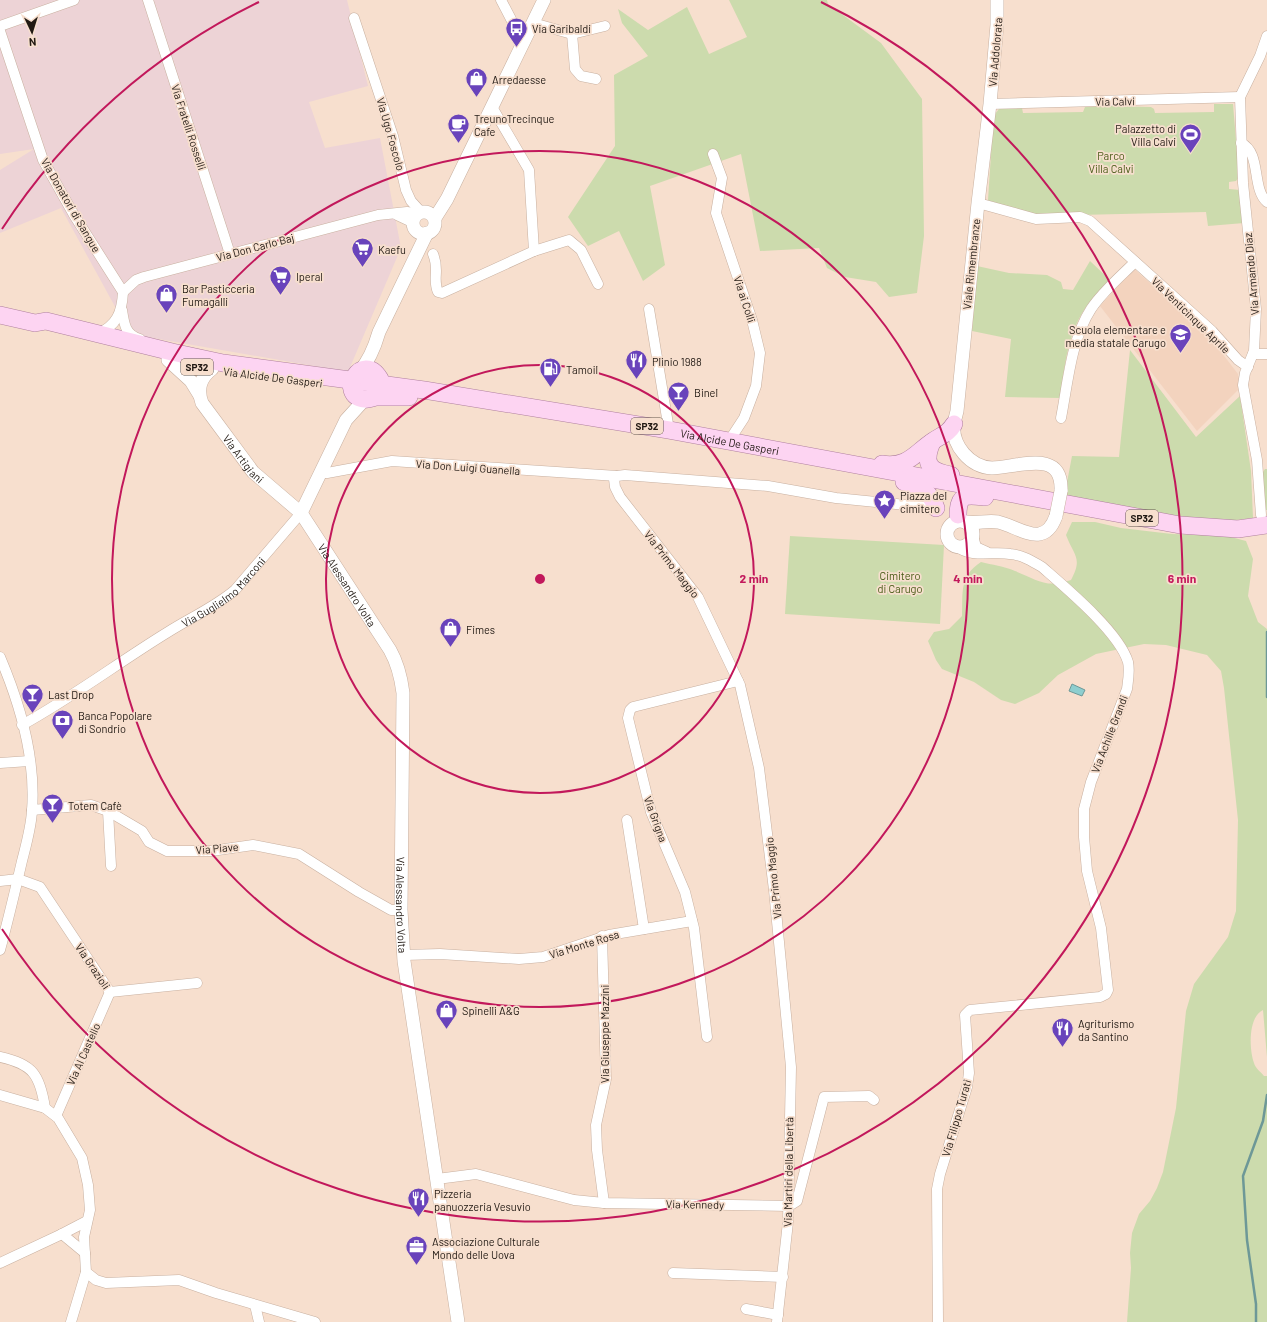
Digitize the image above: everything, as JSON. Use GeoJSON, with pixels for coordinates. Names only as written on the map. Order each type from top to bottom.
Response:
{"type":"FeatureCollection","features":[{"type":"Feature","properties":{"kind":"main road","name":"Via Alcide De Gasperi"},"geometry":{"type":"LineString","coordinates":[[1,315],[85,335],[95,330],[221,367],[316,378],[322,376],[354,380]]}},
{"type":"Feature","properties":{"kind":"main road","name":"Via Alcide De Gasperi"},"geometry":{"type":"LineString","coordinates":[[43,325],[168,360],[354,380],[376,378],[424,393],[494,402],[669,430],[862,466]]}},
{"type":"Feature","properties":{"kind":"main road"},"geometry":{"type":"LineString","coordinates":[[376,378],[382,369],[389,376],[397,380],[418,385],[424,393]]}},
{"type":"Feature","properties":{"kind":"main road"},"geometry":{"type":"LineString","coordinates":[[862,466],[903,463],[916,456],[932,442],[948,434],[954,424]]}},
{"type":"Feature","properties":{"kind":"main road"},"geometry":{"type":"LineString","coordinates":[[932,442],[928,458],[933,470],[1009,487],[1021,496]]}},
{"type":"Feature","properties":{"kind":"main road"},"geometry":{"type":"LineString","coordinates":[[862,466],[878,477],[917,485],[928,492],[934,500],[936,508]]}},
{"type":"Feature","properties":{"kind":"main road","name":"SP32"},"geometry":{"type":"LineString","coordinates":[[862,466],[1180,525],[1238,529],[1264,520]]}},
{"type":"Feature","properties":{"kind":"main road"},"geometry":{"type":"LineString","coordinates":[[968,525],[959,501],[967,495],[1026,504],[1046,500]]}},
{"type":"Feature","properties":{"kind":"street"},"geometry":{"type":"LineString","coordinates":[[0,26],[74,0]]}},
{"type":"Feature","properties":{"kind":"street","name":"Via Fratelli Rosselli"},"geometry":{"type":"LineString","coordinates":[[148,0],[230,254]]}},
{"type":"Feature","properties":{"kind":"street"},"geometry":{"type":"LineString","coordinates":[[501,0],[523,42]]}},
{"type":"Feature","properties":{"kind":"street","name":"Via Guglielmo Marconi"},"geometry":{"type":"LineString","coordinates":[[22,725],[52,708],[169,631],[225,598],[235,590],[301,513],[346,420],[376,378],[379,332],[418,252],[419,219],[446,199],[544,0]]}},
{"type":"Feature","properties":{"kind":"street","name":"Via Addolorata"},"geometry":{"type":"LineString","coordinates":[[990,104],[997,25],[997,0]]}},
{"type":"Feature","properties":{"kind":"street","name":"Via Ugo Foscolo"},"geometry":{"type":"LineString","coordinates":[[354,18],[394,136],[406,190],[419,219]]}},
{"type":"Feature","properties":{"kind":"street"},"geometry":{"type":"LineString","coordinates":[[533,23],[572,34],[605,26]]}},
{"type":"Feature","properties":{"kind":"street","name":"Via Donatori di Sangue"},"geometry":{"type":"LineString","coordinates":[[0,31],[44,160],[74,214],[123,292]]}},
{"type":"Feature","properties":{"kind":"street"},"geometry":{"type":"LineString","coordinates":[[572,34],[575,69],[581,76],[596,79]]}},
{"type":"Feature","properties":{"kind":"street","name":"Via Armando Diaz"},"geometry":{"type":"LineString","coordinates":[[1264,520],[1257,460],[1244,394],[1244,379],[1253,354],[1256,310],[1243,183],[1240,97],[1260,56],[1267,36]]}},
{"type":"Feature","properties":{"kind":"street","name":"Via Calvi"},"geometry":{"type":"LineString","coordinates":[[990,104],[1240,97]]}},
{"type":"Feature","properties":{"kind":"street","name":"Viale Rimembranze"},"geometry":{"type":"LineString","coordinates":[[954,424],[957,411],[978,203],[990,104]]}},
{"type":"Feature","properties":{"kind":"street"},"geometry":{"type":"LineString","coordinates":[[492,107],[529,170],[534,251]]}},
{"type":"Feature","properties":{"kind":"street"},"geometry":{"type":"LineString","coordinates":[[1241,143],[1245,144],[1252,157],[1261,195],[1267,202]]}},
{"type":"Feature","properties":{"kind":"street","name":"Via ai Colli"},"geometry":{"type":"LineString","coordinates":[[713,154],[722,178],[716,213],[752,320],[760,353],[756,386],[744,418],[729,441]]}},
{"type":"Feature","properties":{"kind":"street","name":"Via Venticinque Aprile"},"geometry":{"type":"LineString","coordinates":[[978,203],[1036,219],[1080,217],[1086,219],[1212,331],[1238,360],[1248,367]]}},
{"type":"Feature","properties":{"kind":"street","name":"Via Don Carlo Baj"},"geometry":{"type":"LineString","coordinates":[[123,292],[136,280],[144,277],[378,215],[393,214],[419,219]]}},
{"type":"Feature","properties":{"kind":"street"},"geometry":{"type":"LineString","coordinates":[[433,254],[437,264],[436,288],[438,292],[442,293],[534,251],[569,240],[581,250],[598,284]]}},
{"type":"Feature","properties":{"kind":"street"},"geometry":{"type":"LineString","coordinates":[[1061,418],[1076,347],[1084,321],[1098,300],[1135,262]]}},
{"type":"Feature","properties":{"kind":"street"},"geometry":{"type":"LineString","coordinates":[[95,330],[106,330],[115,323],[122,308],[123,292]]}},
{"type":"Feature","properties":{"kind":"street","name":"Via Alcide De Gasperi"},"geometry":{"type":"LineString","coordinates":[[122,308],[124,323],[130,335],[138,339],[215,357],[218,366]]}},
{"type":"Feature","properties":{"kind":"street"},"geometry":{"type":"LineString","coordinates":[[649,308],[669,430]]}},
{"type":"Feature","properties":{"kind":"street"},"geometry":{"type":"LineString","coordinates":[[1253,354],[1267,354]]}},
{"type":"Feature","properties":{"kind":"street","name":"Via Artigiani"},"geometry":{"type":"LineString","coordinates":[[168,360],[188,376],[199,394],[202,403],[253,472],[301,513]]}},
{"type":"Feature","properties":{"kind":"street"},"geometry":{"type":"LineString","coordinates":[[354,380],[366,364],[376,378]]}},
{"type":"Feature","properties":{"kind":"street"},"geometry":{"type":"LineString","coordinates":[[199,394],[199,386],[204,376],[218,366]]}},
{"type":"Feature","properties":{"kind":"street"},"geometry":{"type":"LineString","coordinates":[[947,533],[952,523],[968,525],[986,522],[1000,522],[1028,534],[1037,534],[1046,531],[1051,528],[1056,516],[1062,486],[1057,473],[1051,467],[1043,463],[1029,462],[994,468],[987,467],[970,460],[960,448],[955,433],[954,424]]}},
{"type":"Feature","properties":{"kind":"street","name":"Via Don Luigi Guanella"},"geometry":{"type":"LineString","coordinates":[[320,472],[327,473],[392,461],[617,476]]}},
{"type":"Feature","properties":{"kind":"street"},"geometry":{"type":"LineString","coordinates":[[617,476],[768,486],[836,498],[950,510],[968,525],[976,547],[987,552]]}},
{"type":"Feature","properties":{"kind":"street","name":"Via Primo Maggio"},"geometry":{"type":"LineString","coordinates":[[617,476],[613,483],[620,497],[698,597],[738,681],[754,739],[763,790],[781,952],[790,1067]]}},
{"type":"Feature","properties":{"kind":"street"},"geometry":{"type":"LineString","coordinates":[[936,508],[943,519],[949,540],[958,547],[969,543],[968,525]]}},
{"type":"Feature","properties":{"kind":"street","name":"Via Alessandro Volta"},"geometry":{"type":"LineString","coordinates":[[301,513],[390,650],[401,676],[403,693],[401,910],[404,955],[458,1322]]}},
{"type":"Feature","properties":{"kind":"street","name":"Via Achille Grandi"},"geometry":{"type":"LineString","coordinates":[[958,547],[963,551],[970,553],[987,552],[1012,554],[1034,562],[1042,567],[1104,626],[1120,646],[1128,663],[1127,689],[1090,782],[1084,814],[1084,837],[1087,871],[1101,928],[1108,990]]}},
{"type":"Feature","properties":{"kind":"street"},"geometry":{"type":"LineString","coordinates":[[0,657],[9,680],[22,725],[29,761],[32,810],[31,825],[0,950]]}},
{"type":"Feature","properties":{"kind":"street","name":"Via Grigna"},"geometry":{"type":"LineString","coordinates":[[707,1037],[692,921],[683,886],[651,812],[629,714],[633,708],[738,681]]}},
{"type":"Feature","properties":{"kind":"street"},"geometry":{"type":"LineString","coordinates":[[0,763],[29,761]]}},
{"type":"Feature","properties":{"kind":"street","name":"Via Piave"},"geometry":{"type":"LineString","coordinates":[[32,810],[91,805],[108,811],[142,831],[149,842],[167,851],[211,851],[252,845],[299,854],[359,892],[391,910],[401,910]]}},
{"type":"Feature","properties":{"kind":"street"},"geometry":{"type":"LineString","coordinates":[[108,811],[111,866]]}},
{"type":"Feature","properties":{"kind":"street"},"geometry":{"type":"LineString","coordinates":[[627,820],[644,929]]}},
{"type":"Feature","properties":{"kind":"street"},"geometry":{"type":"LineString","coordinates":[[0,882],[18,879]]}},
{"type":"Feature","properties":{"kind":"street","name":"Via Grazioli"},"geometry":{"type":"LineString","coordinates":[[18,879],[40,887],[110,992],[197,983]]}},
{"type":"Feature","properties":{"kind":"street","name":"Via Monte Rosa"},"geometry":{"type":"LineString","coordinates":[[404,955],[440,954],[519,959],[543,957],[602,936],[692,921]]}},
{"type":"Feature","properties":{"kind":"street","name":"Via Giuseppe Mazzini"},"geometry":{"type":"LineString","coordinates":[[602,936],[606,1080],[596,1125],[597,1150],[604,1203]]}},
{"type":"Feature","properties":{"kind":"street","name":"Via Filippo Turati"},"geometry":{"type":"LineString","coordinates":[[938,1322],[937,1189],[940,1174],[967,1087],[969,1073],[965,1015],[970,1010],[1100,997],[1106,994],[1108,990]]}},
{"type":"Feature","properties":{"kind":"street","name":"Via Al Castello"},"geometry":{"type":"LineString","coordinates":[[56,1116],[110,992]]}},
{"type":"Feature","properties":{"kind":"street"},"geometry":{"type":"LineString","coordinates":[[0,1057],[14,1060],[31,1069],[43,1095],[45,1108]]}},
{"type":"Feature","properties":{"kind":"street","name":"Via Martiri della Libertà"},"geometry":{"type":"LineString","coordinates":[[746,1309],[778,1318],[789,1206],[790,1067]]}},
{"type":"Feature","properties":{"kind":"street"},"geometry":{"type":"LineString","coordinates":[[0,1095],[45,1108],[56,1116],[72,1139],[82,1158],[88,1185],[90,1210],[84,1238],[86,1272],[71,1322]]}},
{"type":"Feature","properties":{"kind":"street"},"geometry":{"type":"LineString","coordinates":[[789,1206],[797,1201],[824,1097],[870,1096],[874,1100]]}},
{"type":"Feature","properties":{"kind":"street","name":"Via Kennedy"},"geometry":{"type":"LineString","coordinates":[[437,1178],[476,1174],[574,1200],[604,1203],[789,1206]]}},
{"type":"Feature","properties":{"kind":"street"},"geometry":{"type":"LineString","coordinates":[[0,1263],[88,1221]]}},
{"type":"Feature","properties":{"kind":"street"},"geometry":{"type":"LineString","coordinates":[[62,1234],[85,1253]]}},
{"type":"Feature","properties":{"kind":"street"},"geometry":{"type":"LineString","coordinates":[[86,1272],[96,1280],[106,1284],[179,1280],[314,1322]]}},
{"type":"Feature","properties":{"kind":"street"},"geometry":{"type":"LineString","coordinates":[[673,1273],[783,1277]]}},
{"type":"Feature","properties":{"kind":"street"},"geometry":{"type":"LineString","coordinates":[[255,1304],[259,1322]]}},
{"type":"Feature","properties":{"kind":"shaded area"},"geometry":{"type":"Polygon","coordinates":[[[0,0],[347,0],[368,86],[309,102],[325,148],[380,138],[401,248],[348,372],[130,334],[61,208],[0,233],[0,170],[34,149],[0,154],[0,0]]]}},
{"type":"Feature","properties":{"kind":"shaded area","name":"Scuola elementare e media statale Carugo"},"geometry":{"type":"Polygon","coordinates":[[[1134,269],[1208,335],[1238,374],[1240,388],[1197,431],[1100,306],[1134,269]]]}},
{"type":"Feature","properties":{"kind":"green space"},"geometry":{"type":"Polygon","coordinates":[[[729,0],[827,0],[828,4],[881,43],[922,99],[924,236],[917,293],[889,297],[876,282],[845,277],[827,268],[819,248],[760,251],[741,154],[650,186],[665,265],[643,281],[619,231],[588,246],[568,217],[615,146],[614,75],[648,56],[622,23],[618,9],[648,30],[687,7],[709,54],[747,37],[729,0]]]}},
{"type":"Feature","properties":{"kind":"green space","name":"Parco Villa Calvi"},"geometry":{"type":"Polygon","coordinates":[[[1214,104],[1233,104],[1239,177],[1236,181],[1229,182],[1229,189],[1240,190],[1244,223],[1208,226],[1206,212],[1036,216],[990,203],[988,200],[993,124],[995,114],[999,109],[1022,108],[1023,113],[1083,112],[1085,107],[1109,106],[1151,107],[1154,109],[1155,113],[1214,112],[1214,104]]]}},
{"type":"Feature","properties":{"kind":"green space"},"geometry":{"type":"Polygon","coordinates":[[[1090,261],[1111,281],[1091,300],[1076,325],[1068,349],[1061,398],[1005,397],[1011,339],[972,331],[977,266],[1009,273],[1047,275],[1061,282],[1063,289],[1073,290],[1090,261]]]}},
{"type":"Feature","properties":{"kind":"green space"},"geometry":{"type":"Polygon","coordinates":[[[1130,350],[1196,437],[1240,396],[1251,471],[1253,518],[1229,520],[1182,519],[1135,512],[1064,498],[1072,456],[1119,457],[1130,350]]]}},
{"type":"Feature","properties":{"kind":"green space"},"geometry":{"type":"Polygon","coordinates":[[[1265,469],[1267,469],[1267,510],[1265,510],[1261,475],[1265,469]]]}},
{"type":"Feature","properties":{"kind":"green space"},"geometry":{"type":"Polygon","coordinates":[[[1072,522],[1095,522],[1121,528],[1172,534],[1227,536],[1246,541],[1253,559],[1248,596],[1258,622],[1267,629],[1267,1057],[1263,1010],[1258,1014],[1252,1026],[1251,1050],[1255,1065],[1264,1076],[1267,1076],[1267,1322],[1127,1322],[1132,1233],[1139,1214],[1150,1201],[1163,1172],[1176,1108],[1186,1011],[1194,984],[1228,937],[1236,911],[1238,820],[1221,671],[1207,655],[1166,645],[1144,644],[1096,654],[1058,675],[1039,693],[1015,704],[1001,700],[974,682],[942,669],[936,660],[928,641],[934,632],[949,629],[962,616],[963,592],[966,579],[974,567],[981,562],[1007,568],[1042,582],[1055,584],[1071,580],[1075,573],[1077,562],[1066,535],[1072,522]]]}},
{"type":"Feature","properties":{"kind":"green space","name":"Cimitero di Carugo"},"geometry":{"type":"Polygon","coordinates":[[[790,536],[944,545],[940,624],[785,614],[790,536]]]}},
{"type":"Feature","properties":{"kind":"water"},"geometry":{"type":"Polygon","coordinates":[[[1072,684],[1085,690],[1082,696],[1069,691],[1072,684]]]}},
{"type":"Feature","properties":{"kind":"waterway"},"geometry":{"type":"LineString","coordinates":[[1267,632],[1267,697]]}},
{"type":"Feature","properties":{"kind":"waterway"},"geometry":{"type":"LineString","coordinates":[[1256,1322],[1256,1304],[1247,1240],[1243,1176],[1263,1121],[1267,1095]]}},
{"type":"Feature","properties":{"kind":"place","name":"Via Garibaldi"},"geometry":{"type":"Point","coordinates":[516,48]}},
{"type":"Feature","properties":{"kind":"place","name":"Arredaesse"},"geometry":{"type":"Point","coordinates":[476,98]}},
{"type":"Feature","properties":{"kind":"place","name":"TreunoTrecinque Cafe"},"geometry":{"type":"Point","coordinates":[459,144]}},
{"type":"Feature","properties":{"kind":"place","name":"Palazzetto di Villa Calvi"},"geometry":{"type":"Point","coordinates":[1191,154]}},
{"type":"Feature","properties":{"kind":"place","name":"Kaefu"},"geometry":{"type":"Point","coordinates":[362,268]}},
{"type":"Feature","properties":{"kind":"place","name":"Iperal"},"geometry":{"type":"Point","coordinates":[281,296]}},
{"type":"Feature","properties":{"kind":"place","name":"Bar Pasticceria Fumagalli"},"geometry":{"type":"Point","coordinates":[166,314]}},
{"type":"Feature","properties":{"kind":"place","name":"Scuola elementare e media statale Carugo"},"geometry":{"type":"Point","coordinates":[1181,354]}},
{"type":"Feature","properties":{"kind":"place","name":"Plinio 1988"},"geometry":{"type":"Point","coordinates":[636,380]}},
{"type":"Feature","properties":{"kind":"place","name":"Tamoil"},"geometry":{"type":"Point","coordinates":[551,388]}},
{"type":"Feature","properties":{"kind":"place","name":"Binel"},"geometry":{"type":"Point","coordinates":[679,412]}},
{"type":"Feature","properties":{"kind":"place","name":"Piazza del cimitero"},"geometry":{"type":"Point","coordinates":[884,520]}},
{"type":"Feature","properties":{"kind":"place","name":"Fimes"},"geometry":{"type":"Point","coordinates":[450,648]}},
{"type":"Feature","properties":{"kind":"place","name":"Last Drop"},"geometry":{"type":"Point","coordinates":[32,714]}},
{"type":"Feature","properties":{"kind":"place","name":"Banca Popolare di Sondrio"},"geometry":{"type":"Point","coordinates":[62,740]}},
{"type":"Feature","properties":{"kind":"place","name":"Totem Cafè"},"geometry":{"type":"Point","coordinates":[52,824]}},
{"type":"Feature","properties":{"kind":"place","name":"Spinelli A&G"},"geometry":{"type":"Point","coordinates":[447,1030]}},
{"type":"Feature","properties":{"kind":"place","name":"Agriturismo da Santino"},"geometry":{"type":"Point","coordinates":[1063,1048]}},
{"type":"Feature","properties":{"kind":"place","name":"Pizzeria panuozzeria Vesuvio"},"geometry":{"type":"Point","coordinates":[418,1218]}},
{"type":"Feature","properties":{"kind":"place","name":"Associazione Culturale Mondo delle Uova"},"geometry":{"type":"Point","coordinates":[416,1266]}}]}
